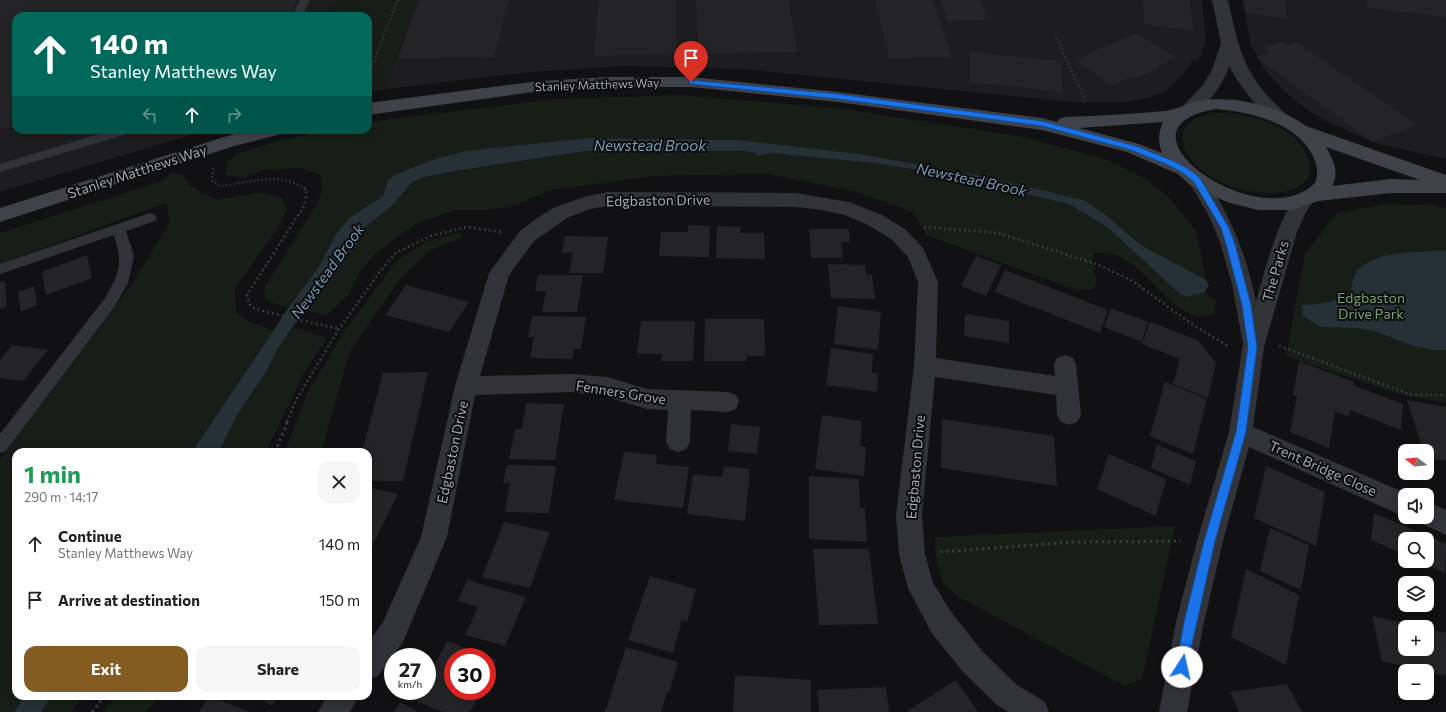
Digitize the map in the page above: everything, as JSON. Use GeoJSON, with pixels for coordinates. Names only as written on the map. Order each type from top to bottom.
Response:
{"type":"FeatureCollection","features":[{"type":"Feature","properties":{"kind":"main road","name":"Stanley Matthews Way"},"geometry":{"type":"LineString","coordinates":[[372,108],[540,86],[609,82],[691,82],[838,97],[1042,124],[1133,148],[1191,175]]}},
{"type":"Feature","properties":{"kind":"main road"},"geometry":{"type":"LineString","coordinates":[[1446,182],[1349,149],[1260,110],[1227,104],[1206,104],[1183,112],[1169,125],[1166,137],[1170,150],[1191,175],[1220,193],[1247,201],[1273,204],[1296,202],[1309,197],[1391,186],[1446,187]]}},
{"type":"Feature","properties":{"kind":"main road","name":"Stanley Matthews Way"},"geometry":{"type":"LineString","coordinates":[[1042,124],[1142,119],[1183,112]]}},
{"type":"Feature","properties":{"kind":"main road"},"geometry":{"type":"LineString","coordinates":[[1286,122],[1314,144],[1324,158],[1327,172],[1323,185],[1309,197]]}},
{"type":"Feature","properties":{"kind":"main road","name":"Stanley Matthews Way"},"geometry":{"type":"LineString","coordinates":[[0,215],[210,148],[260,134]]}},
{"type":"Feature","properties":{"kind":"street"},"geometry":{"type":"LineString","coordinates":[[1220,0],[1229,43],[1239,68],[1262,100],[1286,122]]}},
{"type":"Feature","properties":{"kind":"street"},"geometry":{"type":"LineString","coordinates":[[1183,112],[1210,88],[1220,70],[1229,43]]}},
{"type":"Feature","properties":{"kind":"street","name":"The Parks"},"geometry":{"type":"LineString","coordinates":[[1191,175],[1225,228],[1247,305],[1253,347]]}},
{"type":"Feature","properties":{"kind":"street","name":"The Parks"},"geometry":{"type":"LineString","coordinates":[[1173,712],[1190,622],[1210,541],[1241,432],[1253,347],[1287,232],[1298,209],[1309,197]]}},
{"type":"Feature","properties":{"kind":"street","name":"Edgbaston Drive"},"geometry":{"type":"LineString","coordinates":[[372,661],[393,632],[434,537],[466,386],[499,273],[527,236],[560,213],[587,203],[608,199],[796,200],[821,203],[849,209],[875,220],[898,234],[916,253],[928,282],[925,366],[909,515],[912,554],[921,588],[941,622],[973,662],[990,679],[1007,695],[1036,712]]}},
{"type":"Feature","properties":{"kind":"street"},"geometry":{"type":"LineString","coordinates":[[1065,364],[1069,415]]}},
{"type":"Feature","properties":{"kind":"street"},"geometry":{"type":"LineString","coordinates":[[925,366],[1066,387]]}},
{"type":"Feature","properties":{"kind":"street","name":"Fenners Grove"},"geometry":{"type":"LineString","coordinates":[[466,386],[572,383],[607,387],[647,399],[728,402]]}},
{"type":"Feature","properties":{"kind":"street"},"geometry":{"type":"LineString","coordinates":[[678,442],[680,401]]}},
{"type":"Feature","properties":{"kind":"street","name":"Trent Bridge Close"},"geometry":{"type":"LineString","coordinates":[[1241,432],[1398,501]]}},
{"type":"Feature","properties":{"kind":"street"},"geometry":{"type":"LineString","coordinates":[[1434,517],[1446,523]]}},
{"type":"Feature","properties":{"kind":"street"},"geometry":{"type":"LineString","coordinates":[[332,712],[342,700]]}},
{"type":"Feature","properties":{"kind":"lane"},"geometry":{"type":"LineString","coordinates":[[300,12],[305,0]]}},
{"type":"Feature","properties":{"kind":"lane"},"geometry":{"type":"LineString","coordinates":[[0,168],[113,134]]}},
{"type":"Feature","properties":{"kind":"lane"},"geometry":{"type":"LineString","coordinates":[[0,269],[150,218]]}},
{"type":"Feature","properties":{"kind":"lane"},"geometry":{"type":"LineString","coordinates":[[0,446],[110,302],[123,279],[127,256],[119,229]]}},
{"type":"Feature","properties":{"kind":"path"},"geometry":{"type":"LineString","coordinates":[[372,66],[398,0]]}},
{"type":"Feature","properties":{"kind":"path"},"geometry":{"type":"LineString","coordinates":[[1056,38],[1096,121]]}},
{"type":"Feature","properties":{"kind":"path"},"geometry":{"type":"LineString","coordinates":[[210,148],[213,166],[212,180],[220,186],[280,179],[301,184],[307,190],[304,206],[247,295],[249,304],[255,309],[338,329]]}},
{"type":"Feature","properties":{"kind":"path"},"geometry":{"type":"LineString","coordinates":[[898,234],[928,226],[998,233],[1096,264],[1131,280],[1196,327],[1253,347],[1412,395],[1446,395]]}},
{"type":"Feature","properties":{"kind":"path"},"geometry":{"type":"LineString","coordinates":[[277,448],[297,398],[338,329],[381,270],[396,253],[430,236],[467,227],[527,236]]}},
{"type":"Feature","properties":{"kind":"path"},"geometry":{"type":"LineString","coordinates":[[912,554],[1073,542],[1210,541]]}},
{"type":"Feature","properties":{"kind":"path"},"geometry":{"type":"LineString","coordinates":[[92,712],[102,700]]}},
{"type":"Feature","properties":{"kind":"shaded area"},"geometry":{"type":"Polygon","coordinates":[[[0,0],[336,0],[328,12],[12,12],[12,134],[195,134],[0,192],[0,0]]]}},
{"type":"Feature","properties":{"kind":"shaded area"},"geometry":{"type":"Polygon","coordinates":[[[416,0],[1202,0],[1206,41],[1198,61],[1193,60],[1184,73],[1165,92],[1148,98],[1125,102],[1073,102],[743,69],[623,66],[529,72],[386,89],[416,0]]]}},
{"type":"Feature","properties":{"kind":"shaded area"},"geometry":{"type":"Polygon","coordinates":[[[1243,0],[1446,0],[1446,159],[1375,143],[1326,121],[1306,109],[1284,91],[1264,69],[1250,43],[1243,0]]]}},
{"type":"Feature","properties":{"kind":"green space"},"geometry":{"type":"Polygon","coordinates":[[[336,0],[416,0],[386,89],[372,91],[372,12],[328,12],[336,0]]]}},
{"type":"Feature","properties":{"kind":"green space"},"geometry":{"type":"Polygon","coordinates":[[[681,95],[837,108],[1024,137],[1108,160],[1148,180],[1171,199],[1196,231],[1206,280],[1141,245],[1107,216],[1038,189],[738,140],[587,138],[465,151],[432,160],[394,175],[388,180],[383,196],[349,218],[335,236],[320,265],[289,307],[275,304],[265,299],[264,288],[317,204],[322,191],[321,175],[300,168],[261,170],[244,178],[225,175],[226,164],[236,154],[281,140],[310,134],[372,134],[372,122],[389,119],[555,99],[681,95]]]}},
{"type":"Feature","properties":{"kind":"green space"},"geometry":{"type":"Polygon","coordinates":[[[1212,113],[1239,114],[1253,117],[1281,128],[1293,136],[1302,146],[1309,161],[1310,170],[1307,179],[1299,187],[1290,190],[1264,193],[1233,187],[1211,177],[1200,169],[1186,151],[1183,142],[1183,133],[1188,125],[1197,118],[1212,113]]]}},
{"type":"Feature","properties":{"kind":"green space"},"geometry":{"type":"Polygon","coordinates":[[[706,150],[754,152],[758,156],[768,153],[874,163],[936,173],[1069,204],[1107,227],[1180,294],[1187,297],[1205,292],[1216,301],[1214,314],[1201,316],[1187,312],[1165,296],[1135,267],[1124,259],[1111,254],[1093,253],[1094,271],[1097,281],[1093,289],[1076,290],[926,235],[913,212],[853,191],[768,174],[654,176],[550,190],[513,206],[485,210],[454,210],[416,224],[375,254],[361,270],[348,295],[327,315],[306,311],[329,276],[359,241],[365,227],[393,205],[412,182],[424,177],[585,151],[706,150]]]}},
{"type":"Feature","properties":{"kind":"green space"},"geometry":{"type":"Polygon","coordinates":[[[172,173],[183,176],[189,185],[216,200],[261,192],[282,198],[287,209],[279,226],[235,288],[236,312],[250,322],[273,330],[195,448],[12,448],[12,700],[22,700],[14,712],[0,712],[0,460],[132,284],[170,222],[166,203],[0,264],[0,233],[156,183],[172,173]]]}},
{"type":"Feature","properties":{"kind":"green space","name":"Edgbaston Drive Park"},"geometry":{"type":"Polygon","coordinates":[[[1385,204],[1430,205],[1446,208],[1446,403],[1399,394],[1286,356],[1305,254],[1337,213],[1385,204]]]}},
{"type":"Feature","properties":{"kind":"green space"},"geometry":{"type":"Polygon","coordinates":[[[459,233],[464,236],[429,251],[400,279],[350,351],[322,448],[287,448],[307,394],[344,332],[396,261],[427,241],[459,233]]]}},
{"type":"Feature","properties":{"kind":"green space"},"geometry":{"type":"Polygon","coordinates":[[[294,327],[327,338],[304,373],[268,448],[221,448],[237,415],[266,372],[278,348],[294,327]]]}},
{"type":"Feature","properties":{"kind":"green space"},"geometry":{"type":"Polygon","coordinates":[[[1175,526],[1142,679],[1125,686],[957,596],[943,582],[936,560],[935,537],[1175,526]]]}},
{"type":"Feature","properties":{"kind":"green space"},"geometry":{"type":"Polygon","coordinates":[[[48,700],[80,700],[71,712],[41,712],[48,700]]]}},
{"type":"Feature","properties":{"kind":"green space"},"geometry":{"type":"Polygon","coordinates":[[[113,700],[156,700],[146,712],[103,712],[113,700]]]}},
{"type":"Feature","properties":{"kind":"water","name":"Newstead Brook"},"geometry":{"type":"Polygon","coordinates":[[[587,138],[738,140],[859,154],[972,174],[1086,201],[1107,216],[1141,245],[1206,280],[1209,285],[1205,292],[1187,297],[1180,294],[1107,227],[1069,204],[936,173],[874,163],[769,153],[758,156],[754,152],[740,151],[585,151],[462,170],[424,177],[412,182],[393,205],[365,227],[359,241],[318,291],[278,348],[266,372],[237,415],[221,448],[195,448],[289,307],[320,265],[335,236],[349,218],[383,196],[388,180],[394,175],[432,160],[465,151],[587,138]]]}},
{"type":"Feature","properties":{"kind":"water"},"geometry":{"type":"Polygon","coordinates":[[[1446,251],[1446,350],[1432,350],[1414,346],[1374,331],[1358,328],[1321,327],[1303,316],[1302,305],[1328,302],[1346,295],[1351,291],[1357,271],[1365,264],[1375,259],[1412,252],[1446,251]]]}},
{"type":"Feature","properties":{"kind":"water"},"geometry":{"type":"Polygon","coordinates":[[[22,700],[48,700],[41,712],[14,712],[22,700]]]}},
{"type":"Feature","properties":{"kind":"building"},"geometry":{"type":"Polygon","coordinates":[[[0,0],[297,0],[292,12],[12,12],[12,128],[0,128],[0,0]]]}},
{"type":"Feature","properties":{"kind":"building"},"geometry":{"type":"Polygon","coordinates":[[[419,0],[509,0],[494,57],[398,58],[419,0]]]}},
{"type":"Feature","properties":{"kind":"building"},"geometry":{"type":"Polygon","coordinates":[[[599,0],[676,0],[676,54],[594,56],[599,0]]]}},
{"type":"Feature","properties":{"kind":"building"},"geometry":{"type":"Polygon","coordinates":[[[696,0],[789,0],[797,52],[698,54],[696,0]]]}},
{"type":"Feature","properties":{"kind":"building"},"geometry":{"type":"Polygon","coordinates":[[[875,0],[933,0],[952,57],[889,58],[875,0]]]}},
{"type":"Feature","properties":{"kind":"building"},"geometry":{"type":"Polygon","coordinates":[[[941,0],[981,0],[988,20],[948,21],[941,0]]]}},
{"type":"Feature","properties":{"kind":"building"},"geometry":{"type":"Polygon","coordinates":[[[1143,0],[1190,0],[1193,31],[1144,24],[1143,0]]]}},
{"type":"Feature","properties":{"kind":"building"},"geometry":{"type":"Polygon","coordinates":[[[1243,0],[1284,0],[1288,19],[1245,13],[1243,0]]]}},
{"type":"Feature","properties":{"kind":"building"},"geometry":{"type":"Polygon","coordinates":[[[1366,0],[1446,0],[1446,17],[1369,8],[1366,0]]]}},
{"type":"Feature","properties":{"kind":"building"},"geometry":{"type":"Polygon","coordinates":[[[1136,33],[1175,57],[1157,66],[1159,68],[1135,79],[1131,77],[1112,86],[1075,60],[1136,33]]]}},
{"type":"Feature","properties":{"kind":"building"},"geometry":{"type":"Polygon","coordinates":[[[1283,41],[1288,45],[1297,42],[1417,125],[1372,142],[1256,57],[1269,53],[1262,48],[1283,41]]]}},
{"type":"Feature","properties":{"kind":"building"},"geometry":{"type":"Polygon","coordinates":[[[970,52],[1060,61],[1063,92],[970,82],[970,52]]]}},
{"type":"Feature","properties":{"kind":"building"},"geometry":{"type":"Polygon","coordinates":[[[688,225],[710,226],[709,257],[659,256],[661,232],[688,232],[688,225]]]}},
{"type":"Feature","properties":{"kind":"building"},"geometry":{"type":"Polygon","coordinates":[[[717,226],[741,227],[740,233],[764,233],[765,259],[716,258],[717,226]]]}},
{"type":"Feature","properties":{"kind":"building"},"geometry":{"type":"Polygon","coordinates":[[[809,229],[849,229],[850,242],[841,242],[843,258],[811,258],[809,229]]]}},
{"type":"Feature","properties":{"kind":"building"},"geometry":{"type":"Polygon","coordinates":[[[565,236],[608,237],[603,273],[569,273],[573,253],[562,253],[565,236]]]}},
{"type":"Feature","properties":{"kind":"building"},"geometry":{"type":"Polygon","coordinates":[[[87,255],[92,278],[46,295],[42,272],[87,255]]]}},
{"type":"Feature","properties":{"kind":"building"},"geometry":{"type":"Polygon","coordinates":[[[976,256],[1001,265],[986,296],[961,286],[976,256]]]}},
{"type":"Feature","properties":{"kind":"building"},"geometry":{"type":"Polygon","coordinates":[[[828,264],[865,265],[866,275],[872,275],[875,299],[831,298],[828,264]]]}},
{"type":"Feature","properties":{"kind":"building"},"geometry":{"type":"Polygon","coordinates":[[[1005,270],[1108,310],[1100,333],[995,292],[1005,270]]]}},
{"type":"Feature","properties":{"kind":"building"},"geometry":{"type":"Polygon","coordinates":[[[538,275],[583,275],[577,312],[542,312],[546,291],[535,291],[538,275]]]}},
{"type":"Feature","properties":{"kind":"building"},"geometry":{"type":"Polygon","coordinates":[[[5,281],[7,307],[0,309],[0,282],[5,281]]]}},
{"type":"Feature","properties":{"kind":"building"},"geometry":{"type":"Polygon","coordinates":[[[406,285],[469,302],[449,332],[385,315],[406,285]]]}},
{"type":"Feature","properties":{"kind":"building"},"geometry":{"type":"Polygon","coordinates":[[[34,286],[37,305],[21,312],[18,292],[34,286]]]}},
{"type":"Feature","properties":{"kind":"building"},"geometry":{"type":"Polygon","coordinates":[[[838,306],[881,312],[878,350],[834,344],[838,306]]]}},
{"type":"Feature","properties":{"kind":"building"},"geometry":{"type":"Polygon","coordinates":[[[1111,308],[1148,322],[1142,342],[1104,327],[1111,308]]]}},
{"type":"Feature","properties":{"kind":"building"},"geometry":{"type":"Polygon","coordinates":[[[965,314],[1009,321],[1009,343],[964,336],[965,314]]]}},
{"type":"Feature","properties":{"kind":"building"},"geometry":{"type":"Polygon","coordinates":[[[532,316],[586,317],[581,349],[574,349],[572,359],[530,358],[534,337],[528,337],[532,316]]]}},
{"type":"Feature","properties":{"kind":"building"},"geometry":{"type":"Polygon","coordinates":[[[705,319],[764,319],[765,356],[747,356],[746,361],[704,361],[705,319]]]}},
{"type":"Feature","properties":{"kind":"building"},"geometry":{"type":"Polygon","coordinates":[[[641,321],[695,321],[693,361],[661,361],[662,354],[637,354],[641,321]]]}},
{"type":"Feature","properties":{"kind":"building"},"geometry":{"type":"Polygon","coordinates":[[[1150,322],[1198,340],[1216,363],[1208,398],[1173,384],[1180,359],[1142,344],[1150,322]]]}},
{"type":"Feature","properties":{"kind":"building"},"geometry":{"type":"Polygon","coordinates":[[[12,345],[48,350],[23,381],[0,378],[0,360],[12,345]]]}},
{"type":"Feature","properties":{"kind":"building"},"geometry":{"type":"Polygon","coordinates":[[[831,348],[873,354],[872,373],[878,373],[877,392],[826,385],[831,348]]]}},
{"type":"Feature","properties":{"kind":"building"},"geometry":{"type":"Polygon","coordinates":[[[1299,361],[1354,382],[1353,385],[1403,404],[1401,430],[1350,410],[1349,417],[1335,411],[1329,448],[1290,432],[1297,396],[1293,395],[1299,361]]]}},
{"type":"Feature","properties":{"kind":"building"},"geometry":{"type":"Polygon","coordinates":[[[428,372],[403,481],[372,481],[372,448],[363,448],[383,373],[428,372]]]}},
{"type":"Feature","properties":{"kind":"building"},"geometry":{"type":"Polygon","coordinates":[[[1165,382],[1207,399],[1193,454],[1150,436],[1165,382]]]}},
{"type":"Feature","properties":{"kind":"building"},"geometry":{"type":"Polygon","coordinates":[[[1407,400],[1446,407],[1446,461],[1434,458],[1434,444],[1421,444],[1407,400]]]}},
{"type":"Feature","properties":{"kind":"building"},"geometry":{"type":"Polygon","coordinates":[[[526,403],[564,404],[555,460],[509,459],[515,429],[522,429],[526,403]]]}},
{"type":"Feature","properties":{"kind":"building"},"geometry":{"type":"Polygon","coordinates":[[[822,415],[862,421],[860,446],[866,447],[864,476],[815,469],[822,415]]]}},
{"type":"Feature","properties":{"kind":"building"},"geometry":{"type":"Polygon","coordinates":[[[942,419],[1054,436],[1057,486],[941,468],[942,419]]]}},
{"type":"Feature","properties":{"kind":"building"},"geometry":{"type":"Polygon","coordinates":[[[731,424],[760,427],[757,454],[728,451],[731,424]]]}},
{"type":"Feature","properties":{"kind":"building"},"geometry":{"type":"Polygon","coordinates":[[[1157,445],[1196,461],[1190,485],[1151,468],[1157,445]]]}},
{"type":"Feature","properties":{"kind":"building"},"geometry":{"type":"Polygon","coordinates":[[[624,452],[657,455],[656,464],[689,467],[683,508],[614,500],[624,452]]]}},
{"type":"Feature","properties":{"kind":"building"},"geometry":{"type":"Polygon","coordinates":[[[1109,454],[1166,479],[1156,516],[1097,489],[1109,454]]]}},
{"type":"Feature","properties":{"kind":"building"},"geometry":{"type":"Polygon","coordinates":[[[507,465],[556,466],[549,513],[505,512],[510,483],[503,483],[507,465]]]}},
{"type":"Feature","properties":{"kind":"building"},"geometry":{"type":"Polygon","coordinates":[[[724,466],[750,469],[745,521],[687,514],[693,474],[722,477],[724,466]]]}},
{"type":"Feature","properties":{"kind":"building"},"geometry":{"type":"Polygon","coordinates":[[[1266,466],[1325,492],[1316,546],[1254,518],[1266,466]]]}},
{"type":"Feature","properties":{"kind":"building"},"geometry":{"type":"Polygon","coordinates":[[[809,476],[859,479],[860,508],[865,508],[867,542],[809,539],[809,476]]]}},
{"type":"Feature","properties":{"kind":"building"},"geometry":{"type":"Polygon","coordinates":[[[372,488],[398,494],[372,547],[372,488]]]}},
{"type":"Feature","properties":{"kind":"building"},"geometry":{"type":"Polygon","coordinates":[[[1374,513],[1418,532],[1398,532],[1398,552],[1371,540],[1374,513]]]}},
{"type":"Feature","properties":{"kind":"building"},"geometry":{"type":"Polygon","coordinates":[[[504,522],[550,532],[530,588],[482,577],[504,522]]]}},
{"type":"Feature","properties":{"kind":"building"},"geometry":{"type":"Polygon","coordinates":[[[1270,528],[1309,545],[1301,590],[1260,571],[1270,528]]]}},
{"type":"Feature","properties":{"kind":"building"},"geometry":{"type":"Polygon","coordinates":[[[1434,539],[1446,544],[1445,573],[1434,568],[1434,539]]]}},
{"type":"Feature","properties":{"kind":"building"},"geometry":{"type":"Polygon","coordinates":[[[813,549],[869,549],[878,624],[819,625],[813,549]]]}},
{"type":"Feature","properties":{"kind":"building"},"geometry":{"type":"Polygon","coordinates":[[[1246,569],[1299,595],[1286,665],[1231,637],[1246,569]]]}},
{"type":"Feature","properties":{"kind":"building"},"geometry":{"type":"Polygon","coordinates":[[[650,576],[696,589],[687,622],[682,620],[673,653],[628,640],[650,576]]]}},
{"type":"Feature","properties":{"kind":"building"},"geometry":{"type":"Polygon","coordinates":[[[467,580],[526,597],[505,646],[465,635],[478,607],[458,601],[467,580]]]}},
{"type":"Feature","properties":{"kind":"building"},"geometry":{"type":"Polygon","coordinates":[[[1372,616],[1398,622],[1398,656],[1434,656],[1434,630],[1446,633],[1446,676],[1434,673],[1434,664],[1398,665],[1382,661],[1372,616]]]}},
{"type":"Feature","properties":{"kind":"building"},"geometry":{"type":"Polygon","coordinates":[[[447,641],[465,648],[444,648],[444,700],[476,700],[470,712],[443,712],[416,701],[436,700],[436,662],[447,641]]]}},
{"type":"Feature","properties":{"kind":"building"},"geometry":{"type":"Polygon","coordinates":[[[626,647],[678,662],[669,693],[667,692],[661,712],[605,712],[626,647]]]}},
{"type":"Feature","properties":{"kind":"building"},"geometry":{"type":"Polygon","coordinates":[[[735,675],[811,680],[811,712],[733,712],[735,675]]]}},
{"type":"Feature","properties":{"kind":"building"},"geometry":{"type":"Polygon","coordinates":[[[956,680],[978,712],[906,712],[956,680]]]}},
{"type":"Feature","properties":{"kind":"building"},"geometry":{"type":"Polygon","coordinates":[[[1287,684],[1302,712],[1239,712],[1230,692],[1287,684]]]}},
{"type":"Feature","properties":{"kind":"building"},"geometry":{"type":"Polygon","coordinates":[[[886,687],[889,712],[819,712],[817,690],[886,687]]]}},
{"type":"Feature","properties":{"kind":"building"},"geometry":{"type":"Polygon","coordinates":[[[206,700],[219,700],[250,712],[199,712],[206,700]]]}},
{"type":"Feature","properties":{"kind":"building"},"geometry":{"type":"Polygon","coordinates":[[[263,700],[276,700],[271,706],[263,700]]]}},
{"type":"Feature","properties":{"kind":"building"},"geometry":{"type":"Polygon","coordinates":[[[400,702],[418,712],[394,712],[400,702]]]}},
{"type":"Feature","properties":{"kind":"route"},"geometry":{"type":"LineString","coordinates":[[691,82],[838,97],[1042,124],[1092,136],[1151,154],[1185,170],[1197,180],[1225,228],[1247,305],[1253,347],[1241,432],[1210,541],[1190,622],[1182,667]]}}]}
